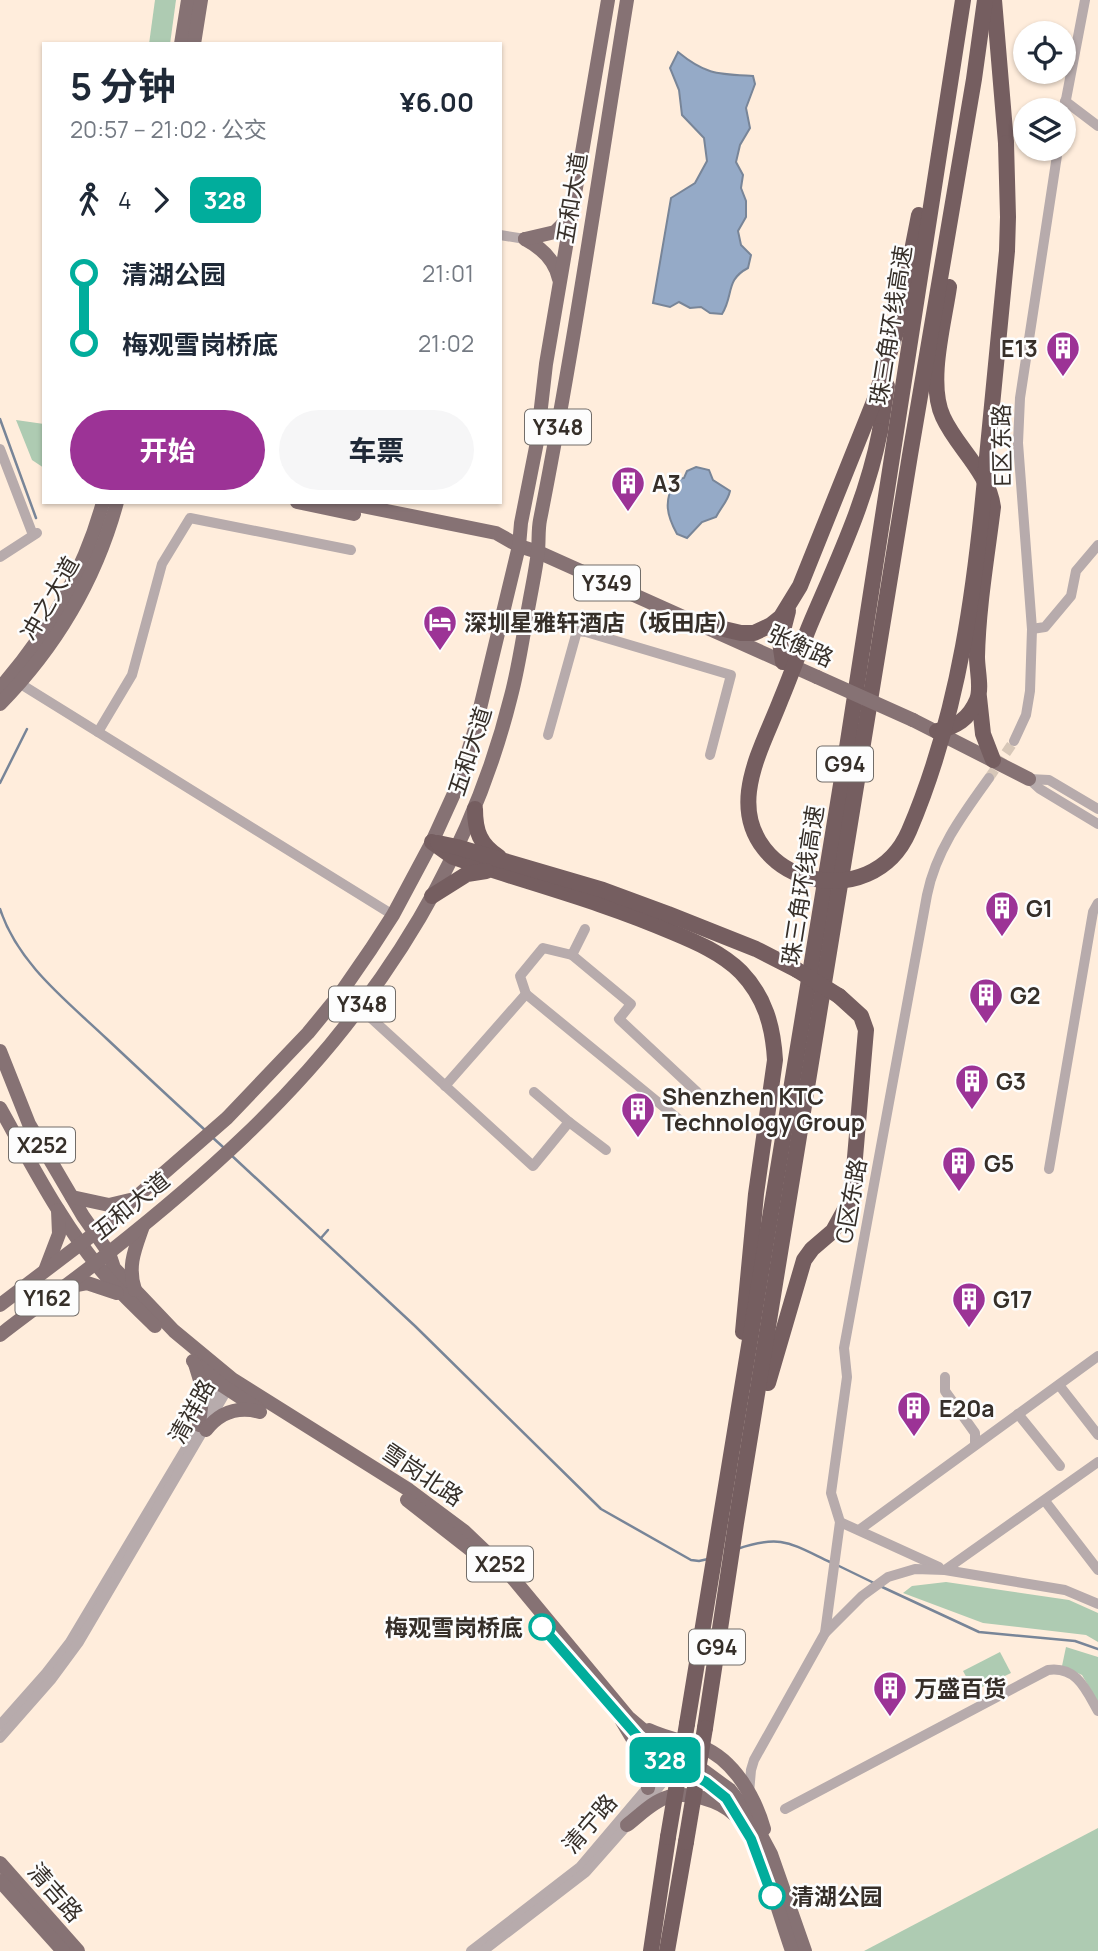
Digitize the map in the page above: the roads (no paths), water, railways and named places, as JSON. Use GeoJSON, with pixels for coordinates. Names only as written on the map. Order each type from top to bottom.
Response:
{"type":"FeatureCollection","features":[{"type":"Feature","properties":{"kind":"highway"},"geometry":{"type":"LineString","coordinates":[[962,0],[896,332],[880,431],[864,497],[762,748],[749,795],[749,810],[754,828],[765,848],[781,865],[813,880],[850,880],[870,873],[897,852],[915,817],[954,690],[978,563],[1007,250],[1006,143],[995,0]]}},
{"type":"Feature","properties":{"kind":"highway","name":"珠三角环线高速"},"geometry":{"type":"LineString","coordinates":[[740,1454],[962,0]]}},
{"type":"Feature","properties":{"kind":"highway","name":"珠三角环线高速"},"geometry":{"type":"LineString","coordinates":[[728,1525],[974,79],[985,0]]}},
{"type":"Feature","properties":{"kind":"highway"},"geometry":{"type":"LineString","coordinates":[[974,79],[937,369],[937,388],[944,419],[991,492],[977,657],[986,747],[993,760]]}},
{"type":"Feature","properties":{"kind":"highway"},"geometry":{"type":"LineString","coordinates":[[694,622],[741,633],[754,633],[771,625],[789,605],[800,586],[861,438],[896,332]]}},
{"type":"Feature","properties":{"kind":"highway"},"geometry":{"type":"LineString","coordinates":[[783,662],[780,642],[789,605]]}},
{"type":"Feature","properties":{"kind":"highway"},"geometry":{"type":"LineString","coordinates":[[937,731],[951,728],[961,722],[971,712],[979,697]]}},
{"type":"Feature","properties":{"kind":"highway"},"geometry":{"type":"LineString","coordinates":[[475,809],[475,823],[483,844],[505,867]]}},
{"type":"Feature","properties":{"kind":"highway"},"geometry":{"type":"LineString","coordinates":[[432,842],[455,852],[746,945],[797,970],[839,996],[862,1016],[866,1030],[852,1189],[840,1221],[804,1260],[740,1454]]}},
{"type":"Feature","properties":{"kind":"highway"},"geometry":{"type":"LineString","coordinates":[[432,896],[467,874],[505,867]]}},
{"type":"Feature","properties":{"kind":"highway"},"geometry":{"type":"LineString","coordinates":[[621,904],[731,963],[760,997],[774,1038],[773,1086],[749,1256],[740,1454]]}},
{"type":"Feature","properties":{"kind":"highway","name":"G94"},"geometry":{"type":"LineString","coordinates":[[667,1951],[730,1566],[728,1525]]}},
{"type":"Feature","properties":{"kind":"highway","name":"G94"},"geometry":{"type":"LineString","coordinates":[[651,1951],[713,1571],[728,1525]]}},
{"type":"Feature","properties":{"kind":"main road"},"geometry":{"type":"LineString","coordinates":[[181,42],[188,0]]}},
{"type":"Feature","properties":{"kind":"main road"},"geometry":{"type":"LineString","coordinates":[[194,42],[201,0]]}},
{"type":"Feature","properties":{"kind":"main road","name":"五和大道"},"geometry":{"type":"LineString","coordinates":[[0,1305],[95,1233],[227,1118],[284,1061],[340,993],[393,915],[432,842],[466,761],[521,523],[537,442],[546,364],[608,0]]}},
{"type":"Feature","properties":{"kind":"main road","name":"五和大道"},"geometry":{"type":"LineString","coordinates":[[0,1335],[109,1253],[216,1162],[307,1071],[360,1008],[391,963],[455,852],[475,809],[512,694],[538,552],[538,531],[557,431],[627,0]]}},
{"type":"Feature","properties":{"kind":"main road"},"geometry":{"type":"LineString","coordinates":[[525,239],[555,232],[571,216]]}},
{"type":"Feature","properties":{"kind":"main road"},"geometry":{"type":"LineString","coordinates":[[525,239],[552,261],[560,283]]}},
{"type":"Feature","properties":{"kind":"main road","name":"冲之大道"},"geometry":{"type":"LineString","coordinates":[[0,688],[41,635],[70,588],[112,504]]}},
{"type":"Feature","properties":{"kind":"main road","name":"冲之大道"},"geometry":{"type":"LineString","coordinates":[[0,704],[48,648],[75,606],[97,560],[113,504]]}},
{"type":"Feature","properties":{"kind":"main road","name":"张衡路"},"geometry":{"type":"LineString","coordinates":[[307,504],[515,544],[538,552],[937,731],[1029,779]]}},
{"type":"Feature","properties":{"kind":"main road","name":"张衡路"},"geometry":{"type":"LineString","coordinates":[[352,504],[496,533],[515,544]]}},
{"type":"Feature","properties":{"kind":"main road","name":"雪岗北路"},"geometry":{"type":"LineString","coordinates":[[0,1051],[29,1124],[109,1253],[114,1268],[130,1294],[192,1360],[267,1414],[404,1498],[483,1560],[625,1719],[660,1746],[674,1762],[726,1798],[742,1822],[758,1857],[792,1951]]}},
{"type":"Feature","properties":{"kind":"main road","name":"雪岗北路"},"geometry":{"type":"LineString","coordinates":[[0,1108],[57,1206],[95,1262],[174,1331],[228,1385],[409,1490],[464,1531],[512,1576],[625,1719]]}},
{"type":"Feature","properties":{"kind":"main road"},"geometry":{"type":"LineString","coordinates":[[72,1197],[109,1205],[135,1198]]}},
{"type":"Feature","properties":{"kind":"main road"},"geometry":{"type":"LineString","coordinates":[[45,1269],[60,1234],[57,1206]]}},
{"type":"Feature","properties":{"kind":"main road"},"geometry":{"type":"LineString","coordinates":[[61,1288],[87,1283],[130,1294],[131,1257],[143,1224]]}},
{"type":"Feature","properties":{"kind":"main road"},"geometry":{"type":"LineString","coordinates":[[192,1360],[198,1369],[203,1390],[202,1427]]}},
{"type":"Feature","properties":{"kind":"main road"},"geometry":{"type":"LineString","coordinates":[[202,1427],[230,1411],[252,1410],[267,1414]]}},
{"type":"Feature","properties":{"kind":"main road"},"geometry":{"type":"LineString","coordinates":[[625,1719],[653,1732],[705,1749],[726,1763],[749,1793],[761,1816],[771,1854]]}},
{"type":"Feature","properties":{"kind":"main road"},"geometry":{"type":"LineString","coordinates":[[625,1719],[648,1765],[648,1788]]}},
{"type":"Feature","properties":{"kind":"main road","name":"雪岗北路"},"geometry":{"type":"LineString","coordinates":[[674,1762],[704,1771],[730,1790],[750,1815],[771,1854],[805,1951]]}},
{"type":"Feature","properties":{"kind":"main road"},"geometry":{"type":"LineString","coordinates":[[627,1825],[658,1801],[679,1795],[720,1804],[742,1822]]}},
{"type":"Feature","properties":{"kind":"main road","name":"清吉路"},"geometry":{"type":"LineString","coordinates":[[0,1863],[78,1951]]}},
{"type":"Feature","properties":{"kind":"main road","name":"清吉路"},"geometry":{"type":"LineString","coordinates":[[0,1881],[63,1951]]}},
{"type":"Feature","properties":{"kind":"street"},"geometry":{"type":"LineString","coordinates":[[1066,98],[1084,0]]}},
{"type":"Feature","properties":{"kind":"street"},"geometry":{"type":"LineString","coordinates":[[1076,108],[1098,119]]}},
{"type":"Feature","properties":{"kind":"street"},"geometry":{"type":"LineString","coordinates":[[1076,110],[1098,126]]}},
{"type":"Feature","properties":{"kind":"street","name":"E区东路"},"geometry":{"type":"LineString","coordinates":[[1014,741],[1026,715],[1030,691],[1032,629],[1018,443],[1020,398],[1056,161]]}},
{"type":"Feature","properties":{"kind":"street"},"geometry":{"type":"LineString","coordinates":[[502,235],[525,239]]}},
{"type":"Feature","properties":{"kind":"street"},"geometry":{"type":"LineString","coordinates":[[0,449],[35,534],[0,556]]}},
{"type":"Feature","properties":{"kind":"street"},"geometry":{"type":"LineString","coordinates":[[98,732],[132,676],[162,564],[190,517],[351,550]]}},
{"type":"Feature","properties":{"kind":"street"},"geometry":{"type":"LineString","coordinates":[[1032,629],[1045,627],[1071,596],[1076,571],[1098,545]]}},
{"type":"Feature","properties":{"kind":"street"},"geometry":{"type":"LineString","coordinates":[[548,735],[577,631],[586,632],[731,674],[710,755]]}},
{"type":"Feature","properties":{"kind":"street"},"geometry":{"type":"LineString","coordinates":[[19,683],[393,915]]}},
{"type":"Feature","properties":{"kind":"street","name":"G区东路"},"geometry":{"type":"LineString","coordinates":[[840,1522],[831,1493],[847,1377],[845,1348],[927,894],[939,857],[956,824],[989,778]]}},
{"type":"Feature","properties":{"kind":"street"},"geometry":{"type":"LineString","coordinates":[[1029,779],[1049,779],[1098,809]]}},
{"type":"Feature","properties":{"kind":"street"},"geometry":{"type":"LineString","coordinates":[[1029,779],[1040,789],[1098,824]]}},
{"type":"Feature","properties":{"kind":"street"},"geometry":{"type":"LineString","coordinates":[[1049,1169],[1096,907]]}},
{"type":"Feature","properties":{"kind":"street"},"geometry":{"type":"LineString","coordinates":[[572,955],[584,929]]}},
{"type":"Feature","properties":{"kind":"street"},"geometry":{"type":"LineString","coordinates":[[687,1126],[526,994],[520,976],[543,948],[572,955],[631,1004],[618,1019],[697,1092]]}},
{"type":"Feature","properties":{"kind":"street"},"geometry":{"type":"LineString","coordinates":[[445,1086],[526,994]]}},
{"type":"Feature","properties":{"kind":"street"},"geometry":{"type":"LineString","coordinates":[[360,1008],[533,1166],[569,1122]]}},
{"type":"Feature","properties":{"kind":"street"},"geometry":{"type":"LineString","coordinates":[[534,1092],[606,1150]]}},
{"type":"Feature","properties":{"kind":"street"},"geometry":{"type":"LineString","coordinates":[[859,1530],[1098,1356]]}},
{"type":"Feature","properties":{"kind":"street"},"geometry":{"type":"LineString","coordinates":[[944,1377],[945,1391],[975,1433],[975,1445]]}},
{"type":"Feature","properties":{"kind":"street","name":"清祥路"},"geometry":{"type":"LineString","coordinates":[[0,1725],[70,1642],[228,1385]]}},
{"type":"Feature","properties":{"kind":"street"},"geometry":{"type":"LineString","coordinates":[[1059,1385],[1098,1435]]}},
{"type":"Feature","properties":{"kind":"street"},"geometry":{"type":"LineString","coordinates":[[1018,1414],[1060,1466]]}},
{"type":"Feature","properties":{"kind":"street","name":"清祥路"},"geometry":{"type":"LineString","coordinates":[[0,1738],[51,1680],[79,1642],[202,1427]]}},
{"type":"Feature","properties":{"kind":"street"},"geometry":{"type":"LineString","coordinates":[[945,1570],[1098,1462]]}},
{"type":"Feature","properties":{"kind":"street"},"geometry":{"type":"LineString","coordinates":[[1045,1501],[1098,1570]]}},
{"type":"Feature","properties":{"kind":"street"},"geometry":{"type":"LineString","coordinates":[[825,1633],[840,1522],[945,1570]]}},
{"type":"Feature","properties":{"kind":"street"},"geometry":{"type":"LineString","coordinates":[[749,1793],[754,1760],[825,1633],[862,1596],[888,1577],[915,1569],[945,1570],[1065,1590],[1098,1604]]}},
{"type":"Feature","properties":{"kind":"street"},"geometry":{"type":"LineString","coordinates":[[785,1809],[1048,1670],[1058,1668],[1080,1680],[1098,1712]]}},
{"type":"Feature","properties":{"kind":"street"},"geometry":{"type":"LineString","coordinates":[[726,1763],[745,1765],[754,1760]]}},
{"type":"Feature","properties":{"kind":"street","name":"清宁路"},"geometry":{"type":"LineString","coordinates":[[471,1951],[580,1867],[674,1762]]}},
{"type":"Feature","properties":{"kind":"street","name":"清宁路"},"geometry":{"type":"LineString","coordinates":[[483,1951],[586,1872],[627,1825],[674,1762]]}},
{"type":"Feature","properties":{"kind":"water"},"geometry":{"type":"Polygon","coordinates":[[[678,52],[713,72],[753,76],[755,84],[746,108],[750,128],[740,145],[736,162],[743,175],[741,188],[746,201],[746,217],[738,231],[741,245],[751,255],[748,268],[733,283],[722,314],[710,313],[701,307],[690,308],[679,302],[670,307],[653,303],[671,198],[695,183],[707,161],[704,138],[682,115],[679,90],[670,68],[678,52]]]}},
{"type":"Feature","properties":{"kind":"water"},"geometry":{"type":"Polygon","coordinates":[[[696,467],[709,470],[713,480],[730,491],[716,517],[702,522],[687,538],[677,534],[670,520],[668,501],[675,480],[684,478],[687,471],[696,467]]]}},
{"type":"Feature","properties":{"kind":"waterway"},"geometry":{"type":"LineString","coordinates":[[0,419],[36,518]]}},
{"type":"Feature","properties":{"kind":"waterway"},"geometry":{"type":"LineString","coordinates":[[0,783],[27,729]]}},
{"type":"Feature","properties":{"kind":"waterway"},"geometry":{"type":"LineString","coordinates":[[0,909],[19,947],[45,980],[205,1130]]}},
{"type":"Feature","properties":{"kind":"waterway"},"geometry":{"type":"LineString","coordinates":[[212,1137],[223,1147]]}},
{"type":"Feature","properties":{"kind":"waterway"},"geometry":{"type":"LineString","coordinates":[[230,1154],[415,1326],[601,1509],[691,1560],[708,1559]]}},
{"type":"Feature","properties":{"kind":"waterway"},"geometry":{"type":"LineString","coordinates":[[321,1238],[328,1230]]}},
{"type":"Feature","properties":{"kind":"waterway"},"geometry":{"type":"LineString","coordinates":[[737,1549],[764,1542],[785,1543],[830,1562]]}},
{"type":"Feature","properties":{"kind":"waterway"},"geometry":{"type":"LineString","coordinates":[[839,1566],[874,1583]]}},
{"type":"Feature","properties":{"kind":"waterway"},"geometry":{"type":"LineString","coordinates":[[880,1586],[979,1632],[1075,1641],[1098,1649]]}},
{"type":"Feature","properties":{"kind":"tunnel"},"geometry":{"type":"LineString","coordinates":[[989,778],[1014,741]]}},
{"type":"Feature","properties":{"kind":"place","name":"E13"},"geometry":{"type":"Point","coordinates":[1063,378]}},
{"type":"Feature","properties":{"kind":"place","name":"A3"},"geometry":{"type":"Point","coordinates":[628,513]}},
{"type":"Feature","properties":{"kind":"place","name":"深圳星雅轩酒店（坂田店）"},"geometry":{"type":"Point","coordinates":[440,652]}},
{"type":"Feature","properties":{"kind":"place","name":"G1"},"geometry":{"type":"Point","coordinates":[1002,938]}},
{"type":"Feature","properties":{"kind":"place","name":"G2"},"geometry":{"type":"Point","coordinates":[986,1025]}},
{"type":"Feature","properties":{"kind":"place","name":"G3"},"geometry":{"type":"Point","coordinates":[972,1111]}},
{"type":"Feature","properties":{"kind":"place","name":"Shenzhen KTC Technology Group"},"geometry":{"type":"Point","coordinates":[638,1139]}},
{"type":"Feature","properties":{"kind":"place","name":"G5"},"geometry":{"type":"Point","coordinates":[959,1193]}},
{"type":"Feature","properties":{"kind":"place","name":"G17"},"geometry":{"type":"Point","coordinates":[969,1329]}},
{"type":"Feature","properties":{"kind":"place","name":"E20a"},"geometry":{"type":"Point","coordinates":[914,1438]}},
{"type":"Feature","properties":{"kind":"place","name":"梅观雪岗桥底"},"geometry":{"type":"Point","coordinates":[542,1627]}},
{"type":"Feature","properties":{"kind":"place","name":"万盛百货"},"geometry":{"type":"Point","coordinates":[890,1718]}},
{"type":"Feature","properties":{"kind":"place","name":"清湖公园"},"geometry":{"type":"Point","coordinates":[772,1896]}}]}
